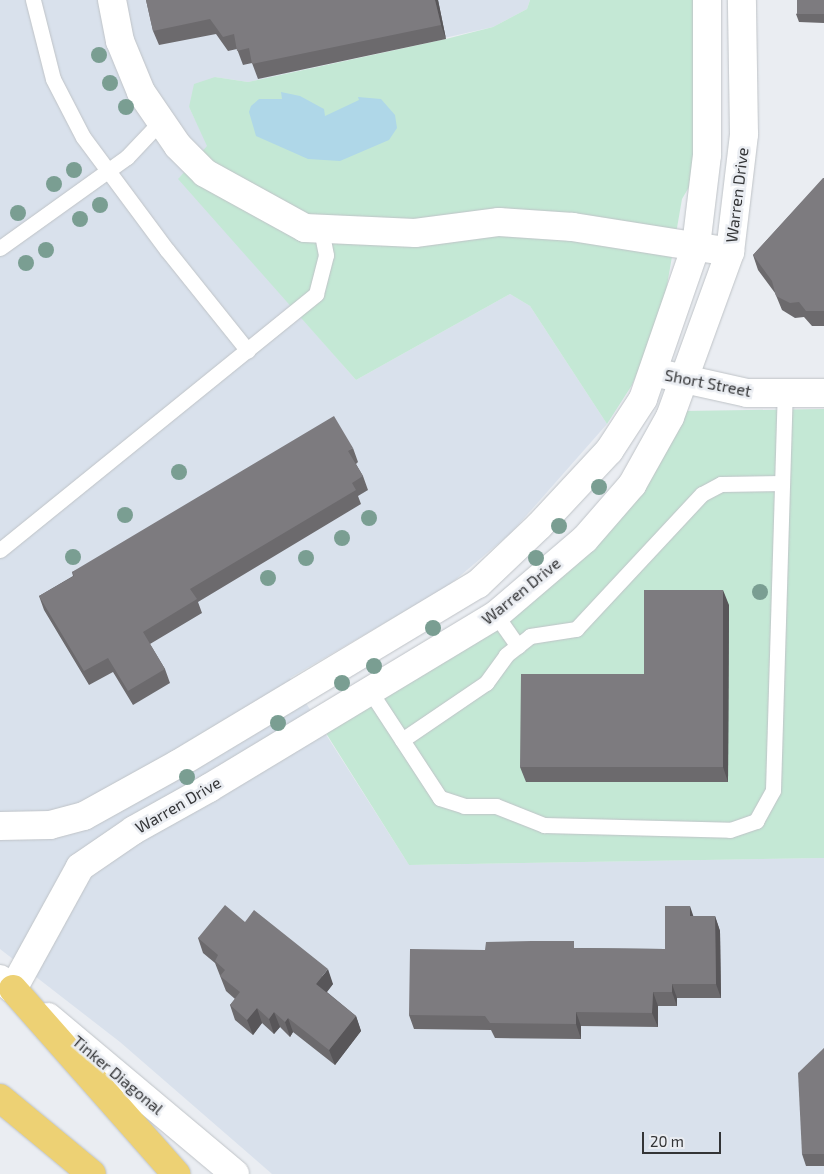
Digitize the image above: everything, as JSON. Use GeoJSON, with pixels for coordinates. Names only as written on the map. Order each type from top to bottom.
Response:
{"type":"FeatureCollection","features":[{"type":"Feature","properties":{"kind":"highway"},"geometry":{"type":"LineString","coordinates":[[6,984],[176,1174]]}},
{"type":"Feature","properties":{"kind":"highway"},"geometry":{"type":"LineString","coordinates":[[0,1098],[92,1174]]}},
{"type":"Feature","properties":{"kind":"street"},"geometry":{"type":"LineString","coordinates":[[112,0],[120,41],[141,92],[178,146],[205,173],[305,228],[415,234],[499,222],[573,226],[730,252]]}},
{"type":"Feature","properties":{"kind":"street","name":"Warren Drive"},"geometry":{"type":"LineString","coordinates":[[0,826],[50,825],[84,816],[178,764],[478,584],[539,526],[609,451],[643,399],[696,246],[707,155],[707,0]]}},
{"type":"Feature","properties":{"kind":"street","name":"Warren Drive"},"geometry":{"type":"LineString","coordinates":[[6,984],[80,867],[134,830],[496,615],[585,538],[632,485],[670,417],[730,252],[744,134],[742,0]]}},
{"type":"Feature","properties":{"kind":"street","name":"Short Street"},"geometry":{"type":"LineString","coordinates":[[653,372],[684,381],[747,393],[824,393]]}},
{"type":"Feature","properties":{"kind":"street","name":"Tinker Diagonal"},"geometry":{"type":"LineString","coordinates":[[6,984],[235,1174]]}},
{"type":"Feature","properties":{"kind":"lane"},"geometry":{"type":"LineString","coordinates":[[33,0],[53,79],[83,137],[106,170],[248,351]]}},
{"type":"Feature","properties":{"kind":"lane"},"geometry":{"type":"LineString","coordinates":[[0,248],[106,170],[127,157],[161,121]]}},
{"type":"Feature","properties":{"kind":"lane"},"geometry":{"type":"LineString","coordinates":[[0,550],[316,294],[326,255],[321,229]]}},
{"type":"Feature","properties":{"kind":"lane"},"geometry":{"type":"LineString","coordinates":[[370,691],[440,798],[464,806],[496,806],[544,825],[730,830],[756,821],[773,790],[785,393]]}},
{"type":"Feature","properties":{"kind":"lane"},"geometry":{"type":"LineString","coordinates":[[402,740],[486,683],[506,655],[530,636],[576,630],[702,494],[721,484],[782,483]]}},
{"type":"Feature","properties":{"kind":"lane"},"geometry":{"type":"LineString","coordinates":[[496,615],[518,646]]}},
{"type":"Feature","properties":{"kind":"shaded area"},"geometry":{"type":"Polygon","coordinates":[[[0,0],[530,0],[527,9],[493,27],[248,82],[215,77],[189,107],[208,146],[179,178],[356,380],[510,294],[530,306],[607,424],[511,533],[448,586],[290,678],[409,865],[824,858],[824,1174],[272,1174],[120,1042],[0,949],[0,0]]]}},
{"type":"Feature","properties":{"kind":"green space"},"geometry":{"type":"Polygon","coordinates":[[[530,0],[695,0],[696,175],[682,199],[665,297],[653,336],[632,385],[607,424],[530,306],[510,294],[356,380],[178,179],[207,146],[189,107],[194,84],[215,77],[248,82],[446,39],[493,27],[527,9],[530,0]]]}},
{"type":"Feature","properties":{"kind":"green space"},"geometry":{"type":"Polygon","coordinates":[[[824,409],[824,858],[409,865],[324,730],[525,602],[684,411],[824,409]]]}},
{"type":"Feature","properties":{"kind":"water"},"geometry":{"type":"Polygon","coordinates":[[[281,92],[300,96],[324,109],[325,116],[359,100],[358,97],[381,99],[395,115],[397,128],[389,140],[340,161],[308,159],[256,136],[249,112],[251,106],[259,99],[282,99],[281,92]]]}},
{"type":"Feature","properties":{"kind":"building"},"geometry":{"type":"Polygon","coordinates":[[[146,0],[435,0],[441,25],[252,64],[249,48],[237,51],[234,34],[223,37],[210,19],[153,31],[146,0]]]}},
{"type":"Feature","properties":{"kind":"building"},"geometry":{"type":"Polygon","coordinates":[[[797,0],[824,0],[824,14],[797,14],[797,0]]]}},
{"type":"Feature","properties":{"kind":"building"},"geometry":{"type":"Polygon","coordinates":[[[823,178],[824,311],[806,311],[799,302],[790,303],[776,296],[772,281],[753,255],[823,178]]]}},
{"type":"Feature","properties":{"kind":"building"},"geometry":{"type":"Polygon","coordinates":[[[334,416],[353,448],[348,451],[363,476],[352,483],[356,490],[190,589],[197,599],[143,632],[165,669],[128,691],[108,658],[84,671],[39,596],[74,576],[72,572],[334,416]]]}},
{"type":"Feature","properties":{"kind":"building"},"geometry":{"type":"Polygon","coordinates":[[[644,590],[723,590],[723,767],[520,767],[521,674],[644,674],[644,590]]]}},
{"type":"Feature","properties":{"kind":"building"},"geometry":{"type":"Polygon","coordinates":[[[225,905],[245,922],[254,910],[328,969],[316,984],[356,1016],[329,1050],[288,1018],[285,1022],[274,1012],[269,1019],[257,1008],[247,1020],[230,1005],[240,992],[220,976],[225,970],[215,961],[218,955],[198,938],[225,905]]]}},
{"type":"Feature","properties":{"kind":"building"},"geometry":{"type":"Polygon","coordinates":[[[665,906],[690,906],[690,916],[715,916],[716,984],[672,984],[672,992],[653,992],[652,1013],[576,1012],[576,1024],[490,1023],[485,1016],[409,1015],[410,949],[485,950],[486,942],[574,941],[574,948],[665,949],[665,906]]]}},
{"type":"Feature","properties":{"kind":"building"},"geometry":{"type":"Polygon","coordinates":[[[824,1048],[824,1154],[802,1154],[798,1073],[824,1048]]]}}]}
